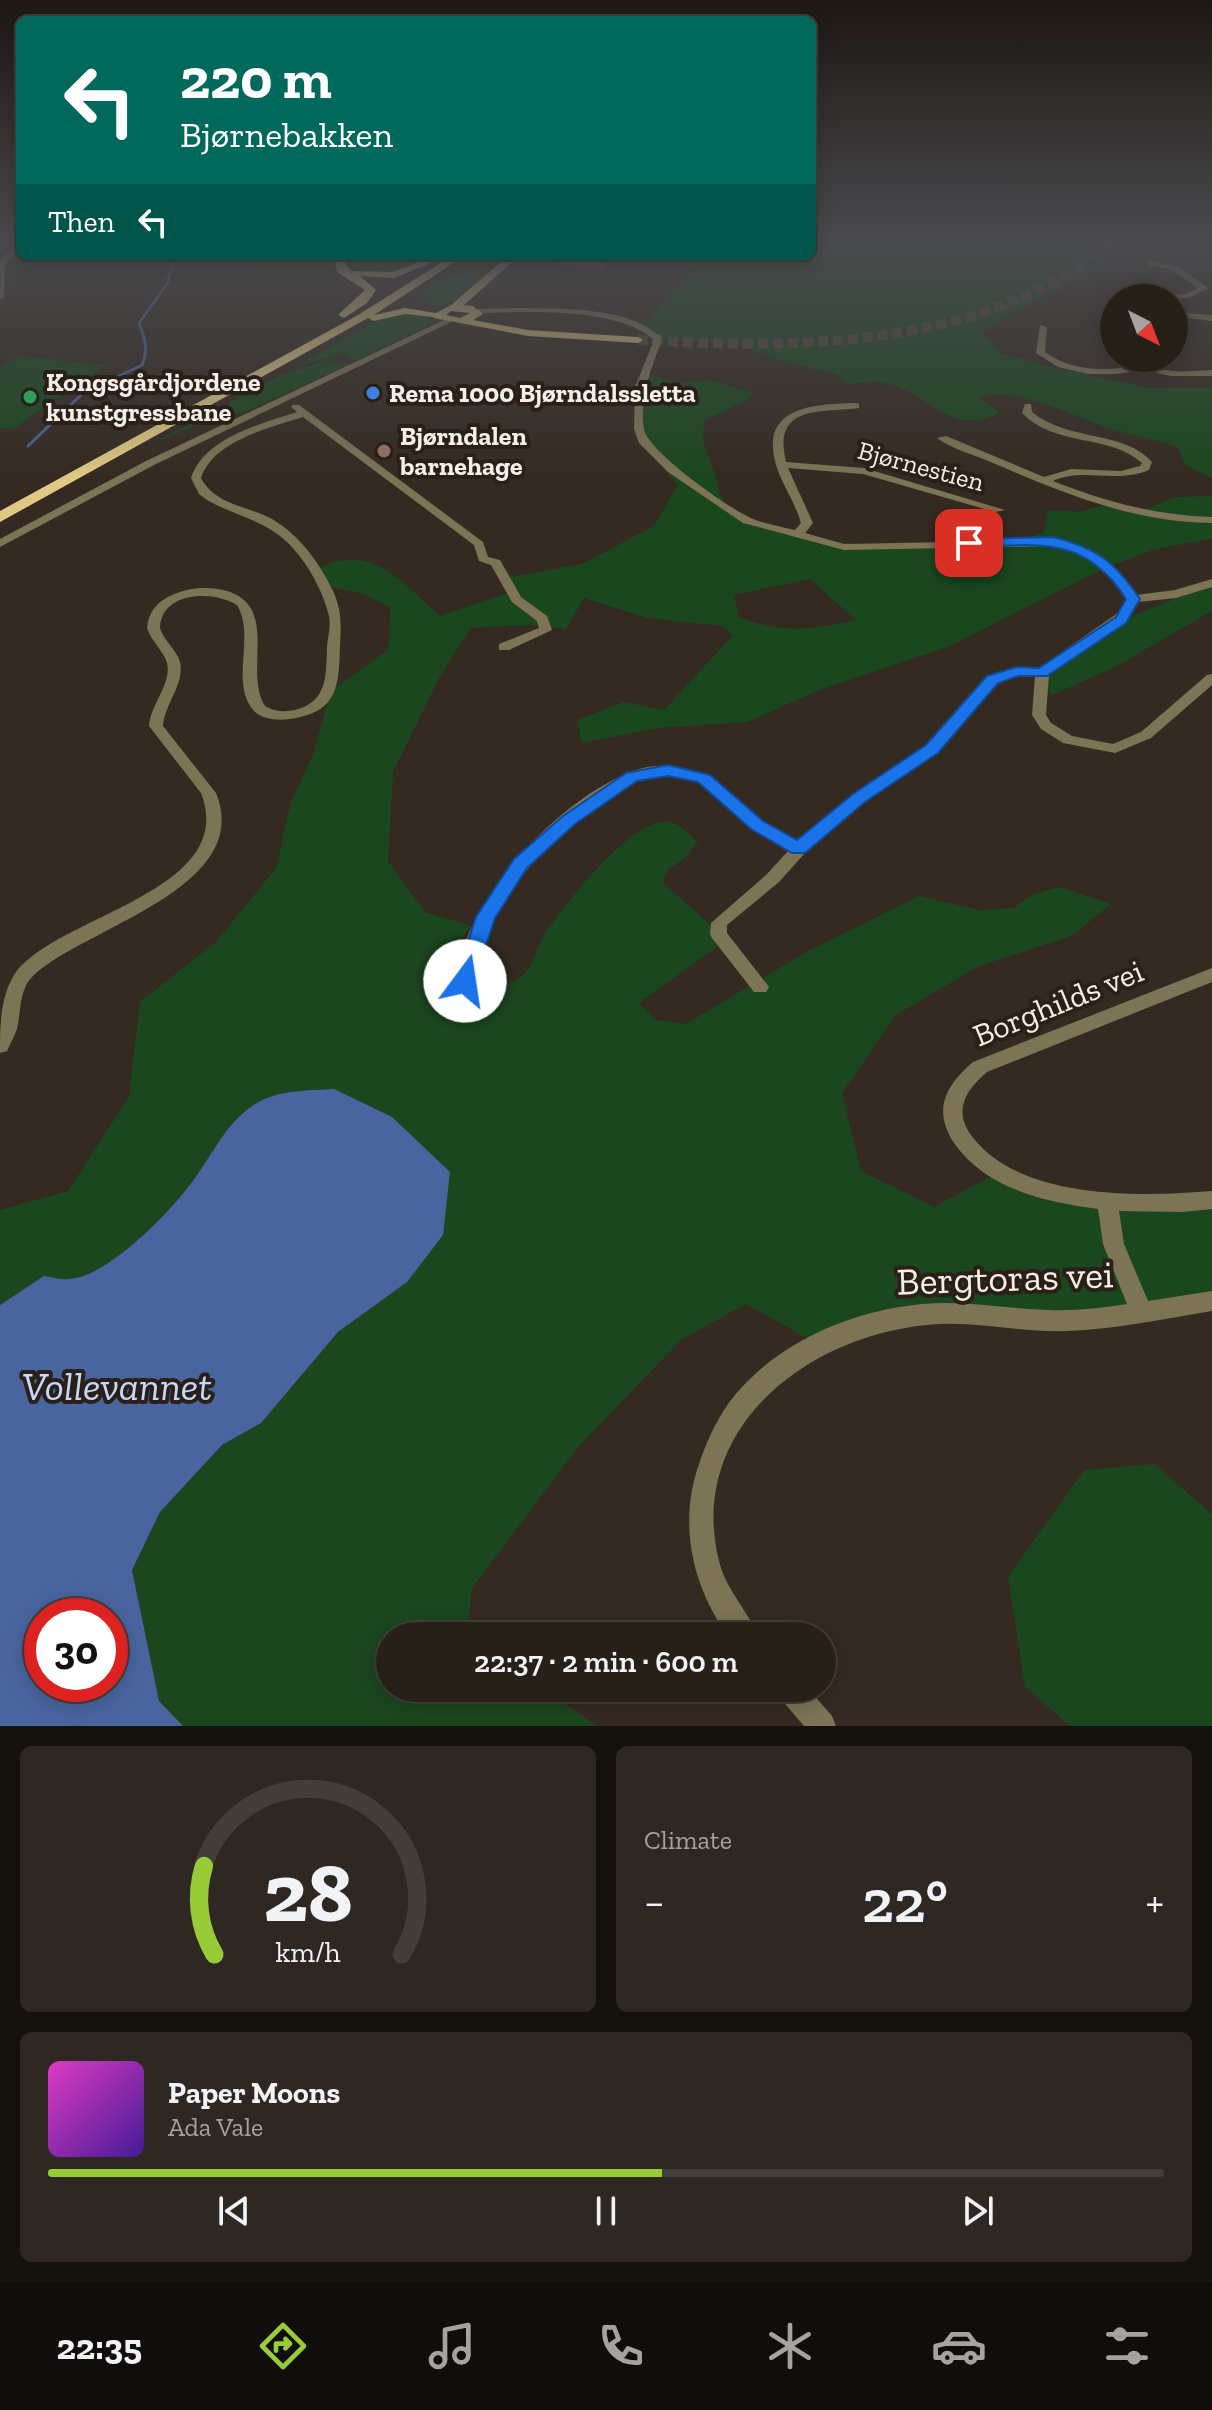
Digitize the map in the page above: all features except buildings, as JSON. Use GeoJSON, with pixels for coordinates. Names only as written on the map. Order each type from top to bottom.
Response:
{"type":"FeatureCollection","features":[{"type":"Feature","properties":{"kind":"highway"},"geometry":{"type":"LineString","coordinates":[[322,335],[340,319]]}},
{"type":"Feature","properties":{"kind":"highway"},"geometry":{"type":"LineString","coordinates":[[0,517],[347,319]]}},
{"type":"Feature","properties":{"kind":"highway"},"geometry":{"type":"LineString","coordinates":[[0,506],[353,319]]}},
{"type":"Feature","properties":{"kind":"highway"},"geometry":{"type":"LineString","coordinates":[[322,335],[371,319]]}},
{"type":"Feature","properties":{"kind":"main road"},"geometry":{"type":"LineString","coordinates":[[465,319],[528,333],[638,340],[517,329],[491,319]]}},
{"type":"Feature","properties":{"kind":"street"},"geometry":{"type":"LineString","coordinates":[[0,544],[150,463],[443,319]]}},
{"type":"Feature","properties":{"kind":"street"},"geometry":{"type":"LineString","coordinates":[[596,319],[623,320],[647,327],[657,342],[640,387],[639,429],[649,450],[747,521],[768,530],[798,534],[828,544],[864,548],[1064,543],[1088,552],[1109,566],[1133,599]]}},
{"type":"Feature","properties":{"kind":"street"},"geometry":{"type":"LineString","coordinates":[[1043,327],[1040,353],[1049,359],[1100,371]]}},
{"type":"Feature","properties":{"kind":"street"},"geometry":{"type":"LineString","coordinates":[[1164,372],[1212,373]]}},
{"type":"Feature","properties":{"kind":"street"},"geometry":{"type":"LineString","coordinates":[[284,398],[479,544],[483,559],[496,563],[516,599],[543,619],[546,630],[504,647]]}},
{"type":"Feature","properties":{"kind":"street","name":"Bjørnestien"},"geometry":{"type":"LineString","coordinates":[[798,534],[805,527],[805,516],[776,452],[776,437],[786,420],[811,408],[856,406]]}},
{"type":"Feature","properties":{"kind":"street"},"geometry":{"type":"LineString","coordinates":[[1028,406],[1027,413],[1044,427],[1074,438],[1132,450],[1147,462],[1142,470],[1131,473],[1062,471],[1047,480]]}},
{"type":"Feature","properties":{"kind":"street"},"geometry":{"type":"LineString","coordinates":[[0,1046],[13,1016],[15,989],[25,974],[45,958],[125,915],[164,889],[203,856],[216,828],[214,807],[202,782],[156,726],[158,708],[174,668],[174,661],[155,633],[155,617],[160,609],[181,597],[205,592],[222,593],[241,602],[246,609],[251,644],[252,688],[259,708],[265,712],[278,715],[301,712],[330,690],[336,672],[336,621],[323,584],[292,541],[275,525],[211,497],[199,487],[198,475],[207,456],[223,445],[304,413]]}},
{"type":"Feature","properties":{"kind":"street"},"geometry":{"type":"LineString","coordinates":[[942,438],[1134,512],[1212,520]]}},
{"type":"Feature","properties":{"kind":"street","name":"Bjørnestien"},"geometry":{"type":"LineString","coordinates":[[783,465],[864,471],[999,510]]}},
{"type":"Feature","properties":{"kind":"street"},"geometry":{"type":"LineString","coordinates":[[1133,599],[1176,594],[1212,583]]}},
{"type":"Feature","properties":{"kind":"street"},"geometry":{"type":"LineString","coordinates":[[760,987],[718,934],[719,923],[859,798],[932,749],[993,679],[1017,671],[1042,672],[1121,620],[1133,599]]}},
{"type":"Feature","properties":{"kind":"street"},"geometry":{"type":"LineString","coordinates":[[1042,672],[1037,706],[1046,726],[1068,740],[1115,749],[1146,735],[1212,678]]}},
{"type":"Feature","properties":{"kind":"street"},"geometry":{"type":"LineString","coordinates":[[471,987],[465,981],[465,974],[476,938],[521,864],[560,827],[632,777],[668,771],[704,778],[757,825],[799,849]]}},
{"type":"Feature","properties":{"kind":"street","name":"Borghilds vei"},"geometry":{"type":"LineString","coordinates":[[1212,975],[996,1058],[963,1081],[953,1097],[952,1121],[963,1145],[980,1162],[1036,1186],[1108,1202],[1187,1203],[1212,1200]]}},
{"type":"Feature","properties":{"kind":"street"},"geometry":{"type":"LineString","coordinates":[[1108,1202],[1108,1222],[1114,1249],[1141,1310]]}},
{"type":"Feature","properties":{"kind":"street","name":"Bergtoras vei"},"geometry":{"type":"LineString","coordinates":[[734,1622],[724,1608],[707,1569],[699,1535],[702,1499],[710,1462],[728,1425],[757,1389],[783,1367],[840,1333],[887,1320],[932,1314],[1060,1321],[1112,1317],[1212,1301]]}},
{"type":"Feature","properties":{"kind":"street"},"geometry":{"type":"LineString","coordinates":[[802,1702],[822,1726]]}},
{"type":"Feature","properties":{"kind":"green space"},"geometry":{"type":"Polygon","coordinates":[[[379,319],[428,319],[433,322],[356,361],[343,354],[297,366],[379,319]]]}},
{"type":"Feature","properties":{"kind":"green space"},"geometry":{"type":"Polygon","coordinates":[[[1002,319],[982,333],[1002,354],[1149,388],[1212,388],[1212,478],[1185,465],[1178,447],[1105,427],[1022,398],[990,395],[980,399],[1000,412],[969,421],[944,413],[906,390],[886,383],[847,384],[837,374],[787,363],[744,347],[684,341],[660,342],[636,323],[649,320],[1002,319]]]}},
{"type":"Feature","properties":{"kind":"green space","name":"Kongsgårdjordene kunstgressbane"},"geometry":{"type":"Polygon","coordinates":[[[18,356],[106,365],[13,429],[0,428],[0,367],[18,356]]]}},
{"type":"Feature","properties":{"kind":"green space"},"geometry":{"type":"Polygon","coordinates":[[[326,360],[351,364],[238,414],[223,414],[152,444],[277,377],[326,360]]]}},
{"type":"Feature","properties":{"kind":"green space"},"geometry":{"type":"Polygon","coordinates":[[[644,374],[683,383],[708,380],[754,393],[745,401],[705,420],[704,441],[724,501],[745,520],[778,533],[864,544],[1022,540],[1043,533],[1049,510],[1078,512],[1105,505],[1143,510],[1176,497],[1212,496],[1212,539],[1155,549],[1103,569],[950,646],[814,692],[748,722],[656,728],[582,743],[577,720],[624,702],[664,710],[733,635],[722,626],[648,618],[584,598],[566,629],[532,625],[471,628],[440,676],[393,772],[388,861],[425,912],[471,926],[461,941],[457,955],[460,968],[466,975],[483,983],[502,984],[524,974],[556,918],[622,844],[641,830],[659,823],[677,824],[698,842],[685,858],[667,870],[663,883],[720,933],[721,944],[639,1003],[656,1020],[686,1024],[808,951],[919,896],[979,910],[1013,908],[1034,894],[1059,887],[1111,904],[1071,936],[979,966],[896,1015],[842,1093],[861,1171],[934,1207],[999,1172],[1032,1189],[1124,1199],[1212,1193],[1212,1294],[1100,1327],[948,1319],[812,1341],[746,1304],[682,1339],[578,1447],[472,1588],[468,1622],[376,1622],[376,1702],[562,1702],[597,1726],[183,1726],[159,1701],[132,1570],[160,1512],[222,1445],[261,1423],[338,1332],[407,1282],[335,1089],[271,1096],[252,1106],[227,1130],[172,1207],[120,1255],[84,1276],[65,1279],[44,1276],[0,1305],[0,1210],[68,1191],[129,1097],[140,1002],[216,942],[276,868],[291,802],[314,752],[331,691],[389,649],[390,607],[363,594],[319,584],[312,572],[350,559],[367,561],[397,577],[440,616],[513,591],[504,578],[582,564],[654,526],[678,485],[649,445],[643,422],[644,374]],[[810,579],[734,595],[739,617],[784,628],[825,626],[856,620],[810,579]]]}},
{"type":"Feature","properties":{"kind":"green space"},"geometry":{"type":"Polygon","coordinates":[[[1212,584],[1212,611],[1113,668],[1052,695],[1042,681],[1079,644],[1132,616],[1212,584]]]}},
{"type":"Feature","properties":{"kind":"green space"},"geometry":{"type":"Polygon","coordinates":[[[1154,1464],[1212,1514],[1212,1726],[1070,1726],[1025,1687],[1008,1577],[1084,1470],[1154,1464]]]}},
{"type":"Feature","properties":{"kind":"water","name":"Vollevannet"},"geometry":{"type":"Polygon","coordinates":[[[334,1089],[392,1117],[450,1172],[443,1235],[407,1282],[338,1332],[261,1423],[222,1445],[160,1512],[132,1570],[159,1701],[183,1726],[0,1726],[0,1305],[44,1276],[65,1279],[84,1276],[120,1255],[172,1207],[227,1130],[243,1113],[271,1096],[334,1089]]]}},
{"type":"Feature","properties":{"kind":"waterway"},"geometry":{"type":"LineString","coordinates":[[28,446],[82,394],[142,365],[145,344],[139,323],[142,319]]}},
{"type":"Feature","properties":{"kind":"tunnel"},"geometry":{"type":"LineString","coordinates":[[638,340],[800,343],[853,339],[962,319]]}},
{"type":"Feature","properties":{"kind":"place","name":"Rema 1000 Bjørndalssletta"},"geometry":{"type":"Point","coordinates":[373,393]}},
{"type":"Feature","properties":{"kind":"place","name":"Kongsgårdjordene kunstgressbane"},"geometry":{"type":"Point","coordinates":[30,397]}},
{"type":"Feature","properties":{"kind":"place","name":"Bjørndalen barnehage"},"geometry":{"type":"Point","coordinates":[384,451]}},
{"type":"Feature","properties":{"kind":"route"},"geometry":{"type":"LineString","coordinates":[[465,981],[476,938],[486,917],[521,864],[551,834],[632,777],[649,771],[668,771],[704,778],[718,787],[757,825],[799,849],[859,798],[932,749],[993,679],[1017,671],[1042,672],[1121,620],[1131,605],[1133,599],[1117,574],[1088,552],[1076,547],[1053,541],[969,543]]}}]}
